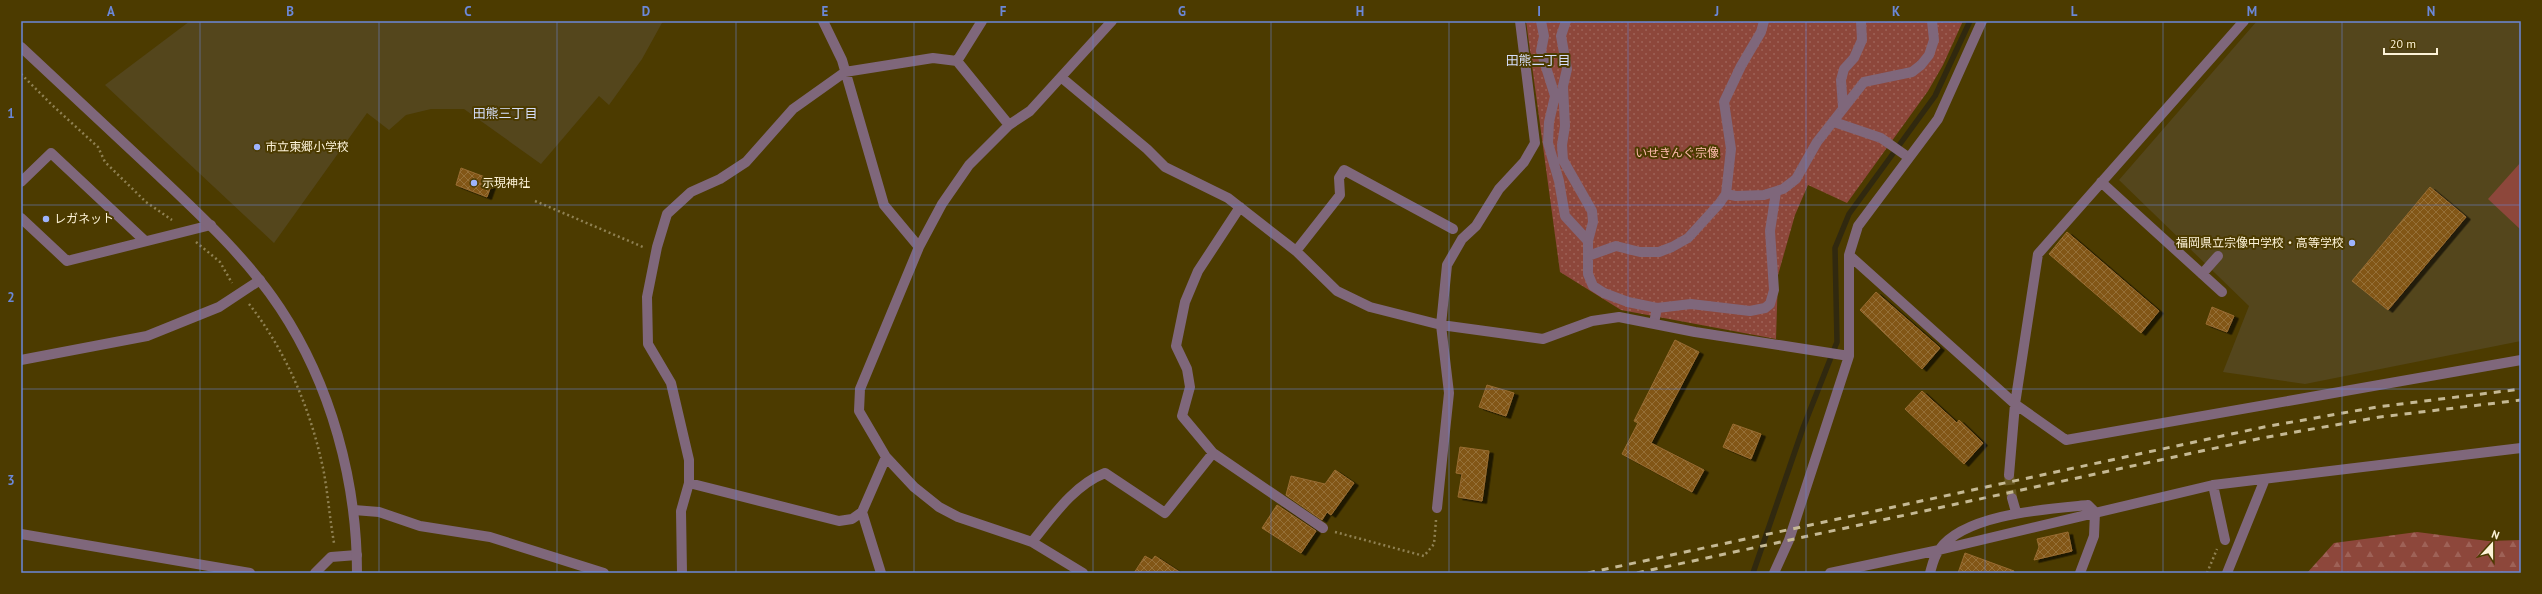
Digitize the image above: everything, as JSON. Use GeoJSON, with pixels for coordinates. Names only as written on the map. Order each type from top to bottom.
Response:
{"type":"FeatureCollection","features":[{"type":"Feature","properties":{"kind":"street"},"geometry":{"type":"LineString","coordinates":[[823,21],[842,60],[844,72],[884,205],[919,247]]}},
{"type":"Feature","properties":{"kind":"street"},"geometry":{"type":"LineString","coordinates":[[957,61],[982,21]]}},
{"type":"Feature","properties":{"kind":"street"},"geometry":{"type":"LineString","coordinates":[[1083,573],[1069,568],[1032,542],[958,517],[939,507],[914,487],[886,457],[859,411],[860,390],[919,247],[942,204],[969,165],[1009,125],[1030,111],[1062,78],[1112,21]]}},
{"type":"Feature","properties":{"kind":"street"},"geometry":{"type":"LineString","coordinates":[[1437,508],[1449,393],[1441,325],[1447,265],[1462,240],[1476,226],[1499,189],[1524,162],[1535,143],[1520,21]]}},
{"type":"Feature","properties":{"kind":"street"},"geometry":{"type":"LineString","coordinates":[[1541,21],[1544,36],[1541,51],[1546,63],[1550,84],[1560,92],[1564,160],[1592,211],[1593,222],[1588,241],[1588,274],[1593,286],[1628,302],[1657,308],[1691,304],[1750,311],[1765,308],[1770,304],[1774,290],[1770,231],[1776,192]]}},
{"type":"Feature","properties":{"kind":"street"},"geometry":{"type":"LineString","coordinates":[[1566,21],[1561,36],[1568,69],[1549,122],[1548,143],[1559,181],[1565,216],[1588,241]]}},
{"type":"Feature","properties":{"kind":"street"},"geometry":{"type":"LineString","coordinates":[[1588,256],[1616,246],[1640,252],[1659,252],[1672,247],[1688,238],[1705,222],[1726,194],[1731,149],[1724,102],[1741,66],[1761,32],[1764,21]]}},
{"type":"Feature","properties":{"kind":"street"},"geometry":{"type":"LineString","coordinates":[[1843,106],[1841,80],[1844,69],[1854,58],[1862,40],[1861,21]]}},
{"type":"Feature","properties":{"kind":"street"},"geometry":{"type":"LineString","coordinates":[[1726,194],[1754,197],[1776,192],[1796,179],[1817,142],[1834,122],[1843,106],[1864,82],[1912,72],[1921,65],[1929,55],[1934,40],[1932,21]]}},
{"type":"Feature","properties":{"kind":"street"},"geometry":{"type":"LineString","coordinates":[[1774,573],[1789,540],[1810,470],[1849,356],[1849,254],[1858,226],[1938,118],[1982,21]]}},
{"type":"Feature","properties":{"kind":"street"},"geometry":{"type":"LineString","coordinates":[[2010,475],[2015,404],[2038,254],[2244,21]]}},
{"type":"Feature","properties":{"kind":"street"},"geometry":{"type":"LineString","coordinates":[[21,47],[211,225],[260,280],[280,308],[304,348],[324,395],[342,451],[354,510],[357,573]]}},
{"type":"Feature","properties":{"kind":"street"},"geometry":{"type":"LineString","coordinates":[[682,573],[681,511],[689,483],[689,460],[671,383],[648,344],[647,297],[656,253],[667,214],[691,192],[720,179],[746,162],[793,109],[844,72],[934,58],[957,61],[1009,125]]}},
{"type":"Feature","properties":{"kind":"street"},"geometry":{"type":"LineString","coordinates":[[1062,78],[1148,149],[1165,167],[1228,198],[1296,251],[1338,290],[1370,307],[1441,325],[1543,339],[1592,321],[1619,317],[1695,332],[1849,356]]}},
{"type":"Feature","properties":{"kind":"street"},"geometry":{"type":"LineString","coordinates":[[1834,122],[1881,138],[1908,157]]}},
{"type":"Feature","properties":{"kind":"street"},"geometry":{"type":"LineString","coordinates":[[21,182],[51,153],[145,241]]}},
{"type":"Feature","properties":{"kind":"street"},"geometry":{"type":"LineString","coordinates":[[1296,251],[1340,195],[1339,178],[1344,170],[1453,229]]}},
{"type":"Feature","properties":{"kind":"street"},"geometry":{"type":"LineString","coordinates":[[2101,182],[2222,292]]}},
{"type":"Feature","properties":{"kind":"street"},"geometry":{"type":"LineString","coordinates":[[1240,207],[1198,271],[1185,302],[1176,346],[1187,369],[1190,387],[1182,416],[1213,453],[1323,528]]}},
{"type":"Feature","properties":{"kind":"street"},"geometry":{"type":"LineString","coordinates":[[21,218],[67,261],[211,225]]}},
{"type":"Feature","properties":{"kind":"street"},"geometry":{"type":"LineString","coordinates":[[1849,254],[2015,404],[2066,440],[2521,360]]}},
{"type":"Feature","properties":{"kind":"street"},"geometry":{"type":"LineString","coordinates":[[2202,274],[2218,256]]}},
{"type":"Feature","properties":{"kind":"street"},"geometry":{"type":"LineString","coordinates":[[21,360],[147,336],[220,307],[260,280]]}},
{"type":"Feature","properties":{"kind":"street"},"geometry":{"type":"LineString","coordinates":[[1654,323],[1657,308]]}},
{"type":"Feature","properties":{"kind":"street"},"geometry":{"type":"LineString","coordinates":[[1830,573],[1939,550],[2213,485],[2410,460],[2521,448]]}},
{"type":"Feature","properties":{"kind":"street"},"geometry":{"type":"LineString","coordinates":[[1032,542],[1075,493],[1091,478],[1105,473],[1165,513],[1213,453]]}},
{"type":"Feature","properties":{"kind":"street"},"geometry":{"type":"LineString","coordinates":[[689,483],[839,521],[852,519],[862,512],[886,457]]}},
{"type":"Feature","properties":{"kind":"street"},"geometry":{"type":"LineString","coordinates":[[2228,573],[2265,479]]}},
{"type":"Feature","properties":{"kind":"street"},"geometry":{"type":"LineString","coordinates":[[2213,485],[2224,540]]}},
{"type":"Feature","properties":{"kind":"street"},"geometry":{"type":"LineString","coordinates":[[2012,498],[2016,512]]}},
{"type":"Feature","properties":{"kind":"street"},"geometry":{"type":"LineString","coordinates":[[1930,573],[1939,550],[1960,532],[2016,512],[2088,505],[2095,512],[2094,536],[2080,573]]}},
{"type":"Feature","properties":{"kind":"street"},"geometry":{"type":"LineString","coordinates":[[354,510],[379,512],[420,526],[490,537],[604,573]]}},
{"type":"Feature","properties":{"kind":"street"},"geometry":{"type":"LineString","coordinates":[[862,512],[881,573]]}},
{"type":"Feature","properties":{"kind":"street"},"geometry":{"type":"LineString","coordinates":[[21,534],[250,573]]}},
{"type":"Feature","properties":{"kind":"street"},"geometry":{"type":"LineString","coordinates":[[315,573],[332,557],[357,555]]}},
{"type":"Feature","properties":{"kind":"path"},"geometry":{"type":"LineString","coordinates":[[535,201],[656,253]]}},
{"type":"Feature","properties":{"kind":"path"},"geometry":{"type":"LineString","coordinates":[[1323,528],[1424,556],[1434,544],[1437,508]]}},
{"type":"Feature","properties":{"kind":"path"},"geometry":{"type":"LineString","coordinates":[[2207,573],[2218,545],[2224,540]]}},
{"type":"Feature","properties":{"kind":"shaded area","name":"市立東郷小学校"},"geometry":{"type":"Polygon","coordinates":[[[190,21],[663,21],[642,59],[609,105],[599,96],[541,164],[464,109],[431,109],[406,115],[389,130],[367,113],[274,243],[105,85],[190,21]]]}},
{"type":"Feature","properties":{"kind":"shaded area","name":"福岡県立宗像中学校・高等学校"},"geometry":{"type":"Polygon","coordinates":[[[2257,21],[2521,21],[2521,341],[2305,384],[2223,372],[2249,306],[2119,180],[2257,21]]]}},
{"type":"Feature","properties":{"kind":"green space","name":"いせきんぐ宗像"},"geometry":{"type":"Polygon","coordinates":[[[1526,21],[1963,21],[1943,65],[1928,91],[1847,203],[1808,185],[1795,215],[1778,275],[1776,339],[1621,310],[1560,272],[1526,21]]]}},
{"type":"Feature","properties":{"kind":"green space"},"geometry":{"type":"Polygon","coordinates":[[[2521,162],[2521,230],[2488,199],[2521,162]]]}},
{"type":"Feature","properties":{"kind":"green space"},"geometry":{"type":"Polygon","coordinates":[[[2417,532],[2488,541],[2521,540],[2521,573],[2307,573],[2334,543],[2417,532]]]}},
{"type":"Feature","properties":{"kind":"building","name":"示現神社"},"geometry":{"type":"Polygon","coordinates":[[[461,168],[493,180],[487,197],[456,185],[461,168]]]}},
{"type":"Feature","properties":{"kind":"building"},"geometry":{"type":"Polygon","coordinates":[[[2430,187],[2466,217],[2388,310],[2352,281],[2430,187]]]}},
{"type":"Feature","properties":{"kind":"building"},"geometry":{"type":"Polygon","coordinates":[[[2067,232],[2159,311],[2141,333],[2049,254],[2067,232]]]}},
{"type":"Feature","properties":{"kind":"building"},"geometry":{"type":"Polygon","coordinates":[[[1876,292],[1940,348],[1922,369],[1860,310],[1876,292]]]}},
{"type":"Feature","properties":{"kind":"building"},"geometry":{"type":"Polygon","coordinates":[[[2212,307],[2234,316],[2227,332],[2206,324],[2212,307]]]}},
{"type":"Feature","properties":{"kind":"building"},"geometry":{"type":"Polygon","coordinates":[[[1675,340],[1699,352],[1651,443],[1704,470],[1692,492],[1622,454],[1638,423],[1634,421],[1675,340]]]}},
{"type":"Feature","properties":{"kind":"building"},"geometry":{"type":"Polygon","coordinates":[[[1487,385],[1514,393],[1506,416],[1479,407],[1487,385]]]}},
{"type":"Feature","properties":{"kind":"building"},"geometry":{"type":"Polygon","coordinates":[[[1922,391],[1957,423],[1959,420],[1983,443],[1964,464],[1905,409],[1922,391]]]}},
{"type":"Feature","properties":{"kind":"building"},"geometry":{"type":"Polygon","coordinates":[[[1733,424],[1761,434],[1751,459],[1723,447],[1733,424]]]}},
{"type":"Feature","properties":{"kind":"building"},"geometry":{"type":"Polygon","coordinates":[[[1460,447],[1489,451],[1482,501],[1458,497],[1462,474],[1456,473],[1460,447]]]}},
{"type":"Feature","properties":{"kind":"building"},"geometry":{"type":"Polygon","coordinates":[[[1335,470],[1354,483],[1331,515],[1327,512],[1322,520],[1286,495],[1291,476],[1325,484],[1335,470]]]}},
{"type":"Feature","properties":{"kind":"building"},"geometry":{"type":"Polygon","coordinates":[[[1277,505],[1316,531],[1301,553],[1262,528],[1277,505]]]}},
{"type":"Feature","properties":{"kind":"building"},"geometry":{"type":"Polygon","coordinates":[[[2068,532],[2072,551],[2034,560],[2039,547],[2037,539],[2068,532]]]}},
{"type":"Feature","properties":{"kind":"building"},"geometry":{"type":"Polygon","coordinates":[[[1965,553],[2014,571],[2013,573],[1958,573],[1965,553]]]}},
{"type":"Feature","properties":{"kind":"building"},"geometry":{"type":"Polygon","coordinates":[[[1145,556],[1152,560],[1155,556],[1181,573],[1134,573],[1145,556]]]}},
{"type":"Feature","properties":{"kind":"waterway"},"geometry":{"type":"LineString","coordinates":[[1753,573],[1803,428],[1837,342],[1835,248],[1849,214],[1935,96],[1970,21]]}},
{"type":"Feature","properties":{"kind":"tunnel"},"geometry":{"type":"LineString","coordinates":[[2009,475],[2012,498]]}},
{"type":"Feature","properties":{"kind":"railway"},"geometry":{"type":"LineString","coordinates":[[1588,573],[2264,427],[2377,407],[2521,389]]}},
{"type":"Feature","properties":{"kind":"railway"},"geometry":{"type":"LineString","coordinates":[[1637,573],[2262,438],[2380,417],[2521,400]]}},
{"type":"Feature","properties":{"kind":"place","name":"市立東郷小学校"},"geometry":{"type":"Point","coordinates":[257,147]}},
{"type":"Feature","properties":{"kind":"place","name":"示現神社"},"geometry":{"type":"Point","coordinates":[474,183]}},
{"type":"Feature","properties":{"kind":"place","name":"レガネット"},"geometry":{"type":"Point","coordinates":[46,219]}},
{"type":"Feature","properties":{"kind":"place","name":"福岡県立宗像中学校・高等学校"},"geometry":{"type":"Point","coordinates":[2352,243]}},
{"type":"Feature","properties":{"kind":"district","name":"田熊二丁目"},"geometry":{"type":"Point","coordinates":[1538,60]}},
{"type":"Feature","properties":{"kind":"district","name":"田熊三丁目"},"geometry":{"type":"Point","coordinates":[505,113]}}]}
